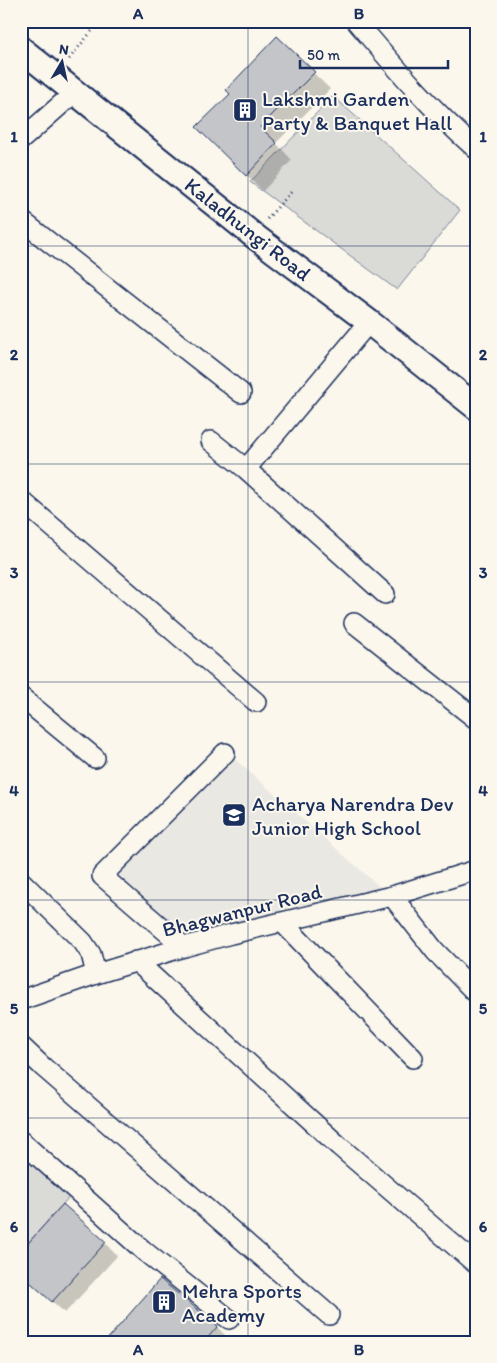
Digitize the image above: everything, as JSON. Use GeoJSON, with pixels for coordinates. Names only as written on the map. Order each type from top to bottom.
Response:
{"type":"FeatureCollection","features":[{"type":"Feature","properties":{"kind":"main road","name":"Kaladhungi Road"},"geometry":{"type":"LineString","coordinates":[[21,50],[253,235],[476,407]]}},
{"type":"Feature","properties":{"kind":"street"},"geometry":{"type":"LineString","coordinates":[[356,21],[411,86],[448,124],[476,149]]}},
{"type":"Feature","properties":{"kind":"street"},"geometry":{"type":"LineString","coordinates":[[21,140],[75,92]]}},
{"type":"Feature","properties":{"kind":"street"},"geometry":{"type":"LineString","coordinates":[[21,220],[241,393]]}},
{"type":"Feature","properties":{"kind":"street"},"geometry":{"type":"LineString","coordinates":[[246,469],[368,322]]}},
{"type":"Feature","properties":{"kind":"street"},"geometry":{"type":"LineString","coordinates":[[211,441],[246,469],[385,594]]}},
{"type":"Feature","properties":{"kind":"street"},"geometry":{"type":"LineString","coordinates":[[21,500],[256,702]]}},
{"type":"Feature","properties":{"kind":"street"},"geometry":{"type":"LineString","coordinates":[[354,623],[476,719]]}},
{"type":"Feature","properties":{"kind":"street"},"geometry":{"type":"LineString","coordinates":[[21,697],[95,758]]}},
{"type":"Feature","properties":{"kind":"street"},"geometry":{"type":"LineString","coordinates":[[184,947],[102,876],[225,753]]}},
{"type":"Feature","properties":{"kind":"street","name":"Bhagwanpur Road"},"geometry":{"type":"LineString","coordinates":[[21,1000],[96,974],[184,947],[392,896],[476,870]]}},
{"type":"Feature","properties":{"kind":"street"},"geometry":{"type":"LineString","coordinates":[[21,881],[83,942],[91,954],[96,974]]}},
{"type":"Feature","properties":{"kind":"street"},"geometry":{"type":"LineString","coordinates":[[392,896],[435,950],[476,993]]}},
{"type":"Feature","properties":{"kind":"street"},"geometry":{"type":"LineString","coordinates":[[282,922],[413,1058]]}},
{"type":"Feature","properties":{"kind":"street"},"geometry":{"type":"LineString","coordinates":[[136,961],[339,1146],[476,1264]]}},
{"type":"Feature","properties":{"kind":"street"},"geometry":{"type":"LineString","coordinates":[[21,1046],[329,1315]]}},
{"type":"Feature","properties":{"kind":"street"},"geometry":{"type":"LineString","coordinates":[[21,1141],[144,1251],[229,1319]]}},
{"type":"Feature","properties":{"kind":"path"},"geometry":{"type":"LineString","coordinates":[[21,24],[24,21]]}},
{"type":"Feature","properties":{"kind":"path"},"geometry":{"type":"LineString","coordinates":[[55,76],[100,21]]}},
{"type":"Feature","properties":{"kind":"path"},"geometry":{"type":"LineString","coordinates":[[253,235],[293,190]]}},
{"type":"Feature","properties":{"kind":"shaded area"},"geometry":{"type":"Polygon","coordinates":[[[333,96],[460,210],[397,290],[250,182],[333,96]]]}},
{"type":"Feature","properties":{"kind":"shaded area","name":"Acharya Narendra Dev Junior High School"},"geometry":{"type":"Polygon","coordinates":[[[229,754],[381,888],[181,937],[110,875],[229,754]]]}},
{"type":"Feature","properties":{"kind":"shaded area"},"geometry":{"type":"Polygon","coordinates":[[[21,1150],[70,1196],[21,1251],[21,1150]]]}},
{"type":"Feature","properties":{"kind":"building","name":"Lakshmi Garden Party & Banquet Hall"},"geometry":{"type":"Polygon","coordinates":[[[277,36],[315,72],[260,127],[277,143],[246,176],[196,127],[230,94],[226,90],[277,36]]]}},
{"type":"Feature","properties":{"kind":"building"},"geometry":{"type":"Polygon","coordinates":[[[63,1204],[106,1242],[52,1302],[21,1274],[21,1251],[63,1204]]]}},
{"type":"Feature","properties":{"kind":"building","name":"Mehra Sports Academy"},"geometry":{"type":"Polygon","coordinates":[[[160,1279],[218,1326],[204,1342],[105,1342],[160,1279]]]}},
{"type":"Feature","properties":{"kind":"place","name":"Lakshmi Garden Party & Banquet Hall"},"geometry":{"type":"Point","coordinates":[245,110]}},
{"type":"Feature","properties":{"kind":"place","name":"Acharya Narendra Dev Junior High School"},"geometry":{"type":"Point","coordinates":[234,815]}},
{"type":"Feature","properties":{"kind":"place","name":"Mehra Sports Academy"},"geometry":{"type":"Point","coordinates":[164,1302]}}]}
